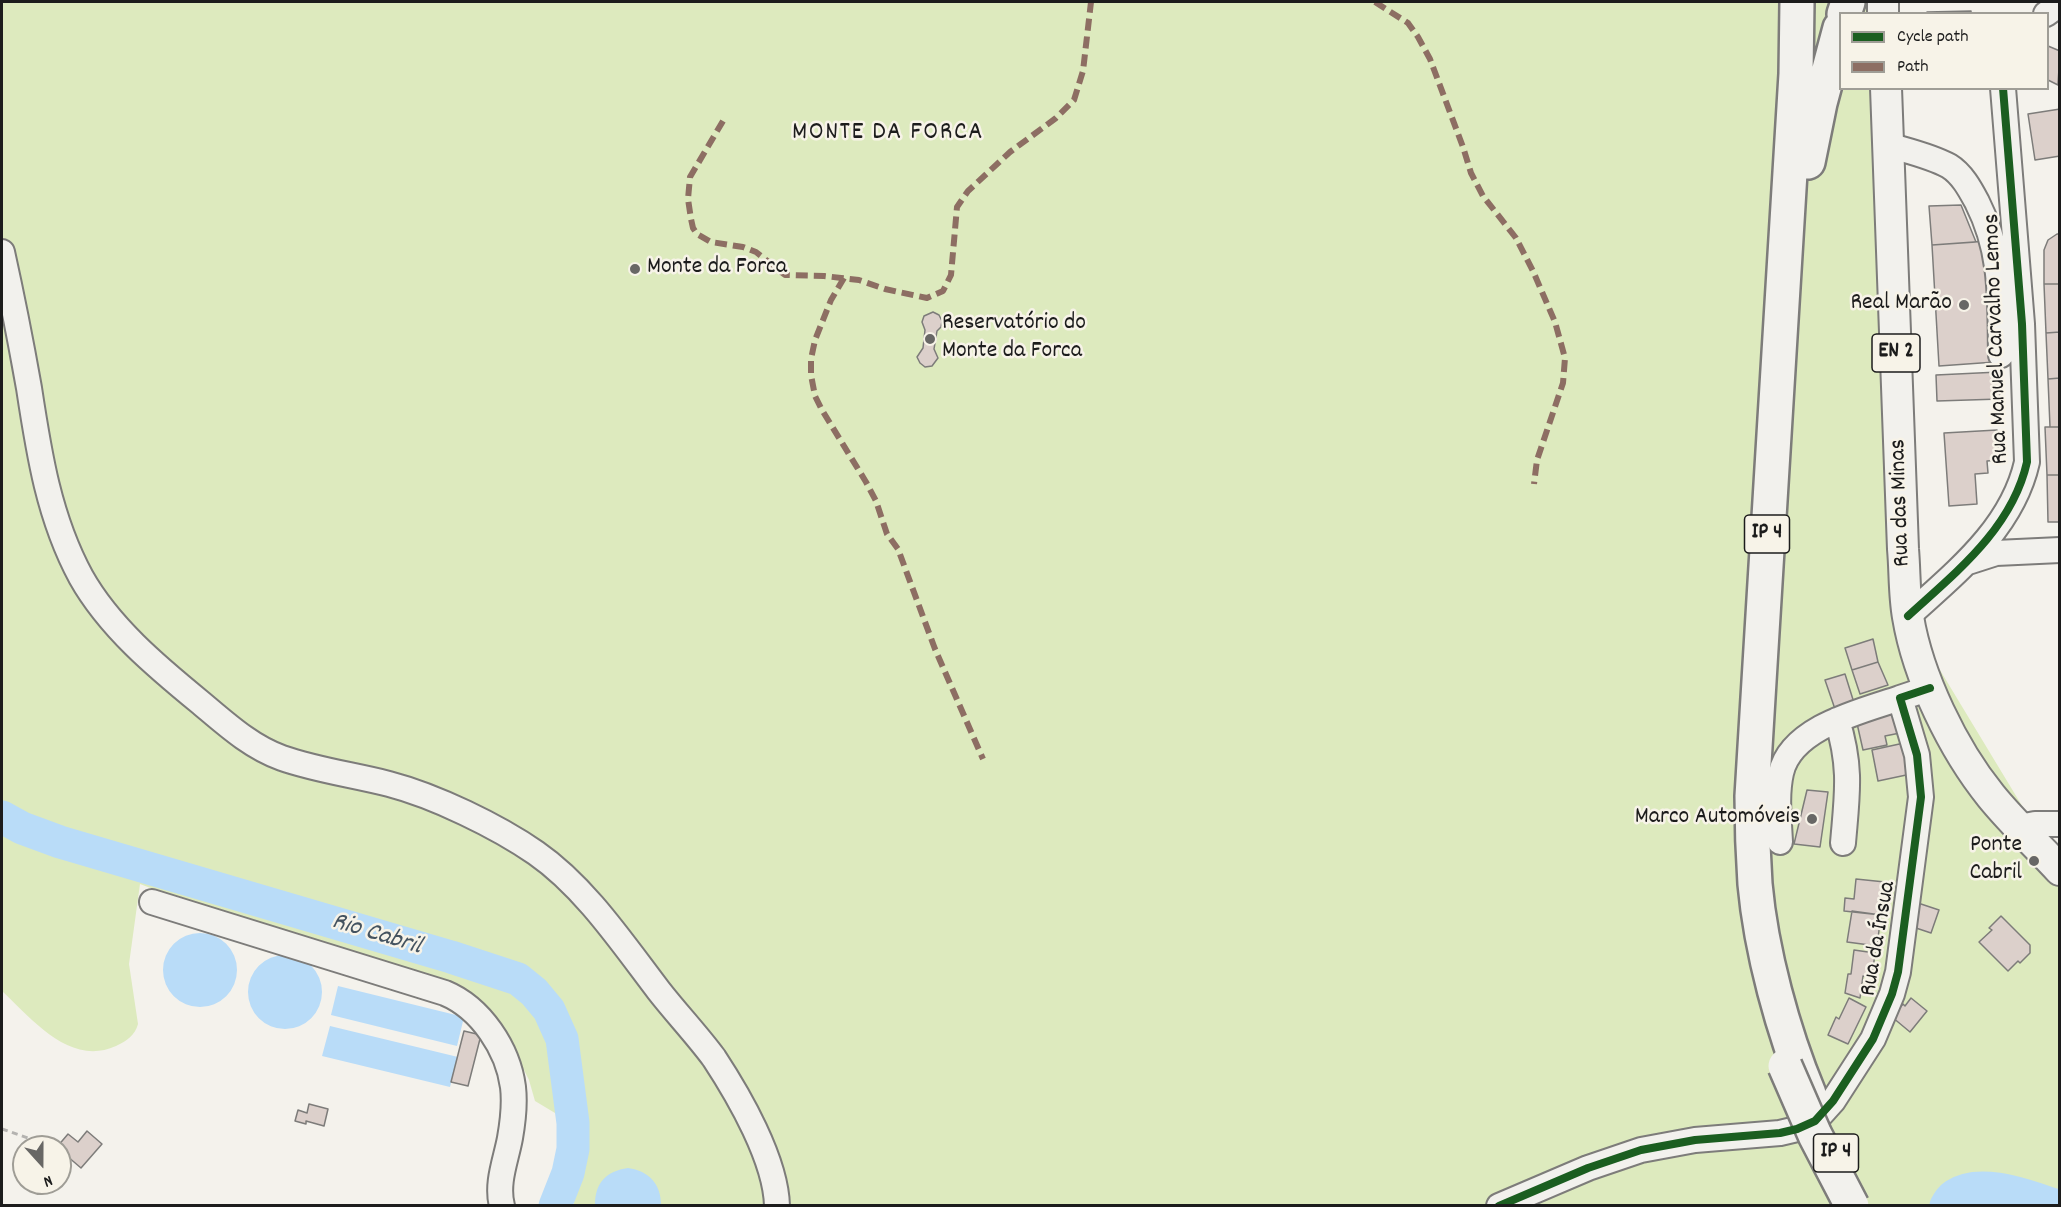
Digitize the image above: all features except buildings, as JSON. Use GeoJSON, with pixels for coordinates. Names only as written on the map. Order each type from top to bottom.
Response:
{"type":"FeatureCollection","features":[{"type":"Feature","properties":{"kind":"highway","name":"IP 4"},"geometry":{"type":"LineString","coordinates":[[1783,2],[1780,86],[1749,592],[1738,815],[1739,857],[1756,972],[1815,1135],[1852,1206]]}},
{"type":"Feature","properties":{"kind":"highway","name":"IP 4"},"geometry":{"type":"LineString","coordinates":[[1797,2],[1796,74],[1772,447],[1752,796],[1752,835],[1755,886],[1763,936],[1790,1064],[1811,1099],[1839,1159],[1865,1206]]}},
{"type":"Feature","properties":{"kind":"highway"},"geometry":{"type":"LineString","coordinates":[[1772,447],[1811,146],[1839,32]]}},
{"type":"Feature","properties":{"kind":"main road","name":"Rua das Minas"},"geometry":{"type":"LineString","coordinates":[[1886,90],[1903,549],[1908,616],[1916,651],[1930,688],[1952,736],[1970,767],[1992,797],[2060,870]]}},
{"type":"Feature","properties":{"kind":"street","name":"Rua Manuel Carvalho Lemos"},"geometry":{"type":"LineString","coordinates":[[1908,616],[1966,563],[2001,522],[2023,477],[2027,462],[2022,324],[2003,90]]}},
{"type":"Feature","properties":{"kind":"street"},"geometry":{"type":"LineString","coordinates":[[1888,146],[1934,159],[1950,167],[1963,178],[1973,194],[1994,242],[1999,272],[2001,355]]}},
{"type":"Feature","properties":{"kind":"street"},"geometry":{"type":"LineString","coordinates":[[2,252],[50,503],[65,543],[82,578],[113,621],[134,644],[192,696],[234,730],[266,750],[292,761],[392,784],[414,792],[479,820],[546,860],[591,903],[719,1065],[764,1153],[775,1190],[777,1206]]}},
{"type":"Feature","properties":{"kind":"street","name":"Rua Manuel Carvalho Lemos"},"geometry":{"type":"LineString","coordinates":[[1966,563],[1996,553],[2060,550]]}},
{"type":"Feature","properties":{"kind":"street"},"geometry":{"type":"LineString","coordinates":[[1780,842],[1779,783],[1784,762],[1800,743],[1811,734],[1837,720],[1930,688]]}},
{"type":"Feature","properties":{"kind":"street","name":"Rua da Ínsua"},"geometry":{"type":"LineString","coordinates":[[1499,1206],[1622,1155],[1695,1140],[1788,1131],[1815,1121],[1828,1108],[1873,1039],[1893,994],[1898,972],[1921,797],[1917,755],[1900,698]]}},
{"type":"Feature","properties":{"kind":"street"},"geometry":{"type":"LineString","coordinates":[[1837,720],[1844,742],[1848,768],[1843,843]]}},
{"type":"Feature","properties":{"kind":"street"},"geometry":{"type":"LineString","coordinates":[[2020,827],[2035,824],[2060,824]]}},
{"type":"Feature","properties":{"kind":"street"},"geometry":{"type":"LineString","coordinates":[[152,902],[445,993],[467,1006],[495,1039],[512,1080],[513,1114],[499,1191],[502,1206]]}},
{"type":"Feature","properties":{"kind":"path"},"geometry":{"type":"LineString","coordinates":[[2,1129],[19,1135]]}},
{"type":"Feature","properties":{"kind":"green space"},"geometry":{"type":"Polygon","coordinates":[[[2,2],[1868,2],[1868,12],[1839,12],[1839,90],[1871,90],[1891,589],[2059,867],[2059,1205],[574,1205],[560,1116],[535,1101],[529,1080],[520,1062],[385,963],[192,904],[140,884],[129,964],[138,1024],[130,1037],[116,1046],[99,1051],[83,1050],[68,1045],[39,1026],[2,991],[2,2]]]}},
{"type":"Feature","properties":{"kind":"water"},"geometry":{"type":"Polygon","coordinates":[[[200,933],[221,939],[231,949],[237,970],[231,991],[221,1001],[200,1007],[179,1001],[169,991],[163,970],[169,949],[179,939],[200,933]]]}},
{"type":"Feature","properties":{"kind":"water"},"geometry":{"type":"Polygon","coordinates":[[[285,955],[306,961],[316,971],[322,992],[316,1013],[306,1023],[285,1029],[264,1023],[254,1013],[248,992],[254,971],[264,961],[285,955]]]}},
{"type":"Feature","properties":{"kind":"water"},"geometry":{"type":"Polygon","coordinates":[[[338,986],[464,1017],[457,1046],[331,1015],[338,986]]]}},
{"type":"Feature","properties":{"kind":"water"},"geometry":{"type":"Polygon","coordinates":[[[330,1026],[458,1057],[450,1087],[322,1056],[330,1026]]]}},
{"type":"Feature","properties":{"kind":"water"},"geometry":{"type":"Polygon","coordinates":[[[628,1168],[648,1175],[659,1191],[661,1205],[595,1205],[597,1190],[603,1179],[614,1172],[628,1168]]]}},
{"type":"Feature","properties":{"kind":"waterway","name":"Rio Cabril"},"geometry":{"type":"LineString","coordinates":[[2,817],[22,828],[60,842],[451,957],[518,979],[534,992],[549,1010],[562,1039],[573,1123],[573,1149],[568,1173],[555,1206]]}},
{"type":"Feature","properties":{"kind":"waterway","name":"Rio Cabril"},"geometry":{"type":"LineString","coordinates":[[1946,1206],[1955,1195],[1979,1188],[1992,1188],[2021,1194],[2058,1206]]}},
{"type":"Feature","properties":{"kind":"marked path"},"geometry":{"type":"LineString","coordinates":[[723,121],[690,177],[688,199],[693,228],[697,234],[711,242],[743,247],[756,252],[785,275],[859,280],[885,289],[927,298],[943,291],[951,275],[957,207],[968,191],[1010,152],[1056,118],[1074,100],[1083,71],[1091,2]]}},
{"type":"Feature","properties":{"kind":"marked path"},"geometry":{"type":"LineString","coordinates":[[1375,2],[1408,23],[1418,37],[1430,59],[1471,173],[1483,196],[1516,238],[1555,322],[1565,358],[1563,383],[1537,460],[1534,484]]}},
{"type":"Feature","properties":{"kind":"marked path"},"geometry":{"type":"LineString","coordinates":[[844,278],[831,300],[815,340],[811,359],[815,396],[876,501],[887,534],[898,549],[935,649],[983,759]]}},
{"type":"Feature","properties":{"kind":"cycle path"},"geometry":{"type":"LineString","coordinates":[[1908,616],[1962,566],[1995,529],[2020,486],[2027,462],[2022,324],[2003,90]]}},
{"type":"Feature","properties":{"kind":"cycle path"},"geometry":{"type":"LineString","coordinates":[[1499,1206],[1588,1168],[1641,1150],[1695,1140],[1780,1133],[1797,1129],[1815,1121],[1833,1101],[1873,1039],[1892,994],[1898,972],[1921,797],[1917,755],[1900,698],[1930,688]]}},
{"type":"Feature","properties":{"kind":"place","name":"Monte da Forca"},"geometry":{"type":"Point","coordinates":[635,269]}},
{"type":"Feature","properties":{"kind":"place","name":"Real Marão"},"geometry":{"type":"Point","coordinates":[1964,305]}},
{"type":"Feature","properties":{"kind":"place","name":"Reservatório do Monte da Forca"},"geometry":{"type":"Point","coordinates":[930,339]}},
{"type":"Feature","properties":{"kind":"place","name":"Marco Automóveis"},"geometry":{"type":"Point","coordinates":[1812,819]}},
{"type":"Feature","properties":{"kind":"place","name":"Ponte Cabril"},"geometry":{"type":"Point","coordinates":[2034,861]}},
{"type":"Feature","properties":{"kind":"district","name":"MONTE DA FORCA"},"geometry":{"type":"Point","coordinates":[888,134]}}]}
